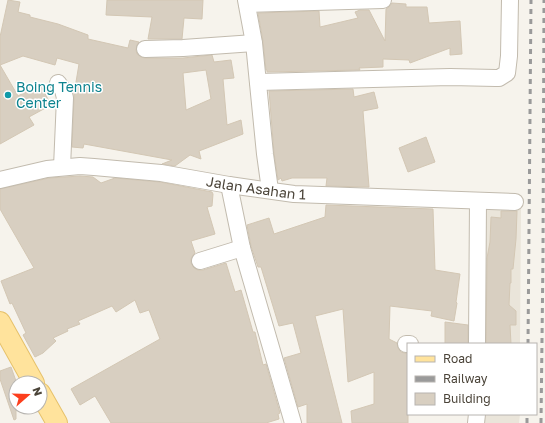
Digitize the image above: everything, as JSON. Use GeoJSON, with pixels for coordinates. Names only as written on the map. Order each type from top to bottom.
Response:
{"type":"FeatureCollection","features":[{"type":"Feature","properties":{"kind":"main road"},"geometry":{"type":"LineString","coordinates":[[0,322],[30,375]]}},
{"type":"Feature","properties":{"kind":"main road"},"geometry":{"type":"LineString","coordinates":[[48,407],[57,423]]}},
{"type":"Feature","properties":{"kind":"street"},"geometry":{"type":"LineString","coordinates":[[270,190],[254,43],[246,2],[383,0]]}},
{"type":"Feature","properties":{"kind":"street"},"geometry":{"type":"LineString","coordinates":[[258,82],[450,77],[499,78],[507,73],[509,56],[510,0]]}},
{"type":"Feature","properties":{"kind":"street"},"geometry":{"type":"LineString","coordinates":[[145,49],[254,43]]}},
{"type":"Feature","properties":{"kind":"street"},"geometry":{"type":"LineString","coordinates":[[58,83],[63,90],[65,98],[62,167]]}},
{"type":"Feature","properties":{"kind":"street","name":"Jalan Asahan 1"},"geometry":{"type":"LineString","coordinates":[[0,180],[62,167],[80,166],[161,173],[229,185],[294,194],[515,202]]}},
{"type":"Feature","properties":{"kind":"street"},"geometry":{"type":"LineString","coordinates":[[229,185],[242,248],[293,423]]}},
{"type":"Feature","properties":{"kind":"street"},"geometry":{"type":"LineString","coordinates":[[477,343],[478,201]]}},
{"type":"Feature","properties":{"kind":"street"},"geometry":{"type":"LineString","coordinates":[[200,261],[242,248]]}},
{"type":"Feature","properties":{"kind":"shaded area"},"geometry":{"type":"Polygon","coordinates":[[[483,209],[521,209],[520,343],[482,343],[483,209]]]}},
{"type":"Feature","properties":{"kind":"shaded area"},"geometry":{"type":"Polygon","coordinates":[[[481,415],[520,415],[519,423],[481,423],[481,415]]]}},
{"type":"Feature","properties":{"kind":"building"},"geometry":{"type":"Polygon","coordinates":[[[8,0],[20,2],[18,12],[88,35],[88,39],[128,48],[130,40],[139,42],[136,50],[137,54],[141,57],[183,58],[212,55],[214,62],[231,60],[234,78],[223,79],[227,125],[241,120],[243,134],[199,151],[201,159],[190,155],[175,166],[162,164],[172,160],[84,144],[83,148],[72,147],[74,94],[79,64],[57,58],[55,65],[23,56],[0,65],[0,37],[8,0]],[[206,70],[183,73],[186,110],[211,99],[206,70]]]}},
{"type":"Feature","properties":{"kind":"building"},"geometry":{"type":"Polygon","coordinates":[[[107,0],[203,0],[202,19],[184,18],[182,39],[148,39],[152,17],[106,15],[107,0]]]}},
{"type":"Feature","properties":{"kind":"building"},"geometry":{"type":"Polygon","coordinates":[[[392,3],[406,4],[406,7],[427,7],[429,23],[460,21],[462,54],[450,55],[450,48],[410,63],[409,60],[383,59],[383,67],[359,68],[360,70],[267,72],[258,13],[319,11],[320,27],[358,18],[355,12],[360,10],[369,10],[385,41],[386,9],[392,3]]]}},
{"type":"Feature","properties":{"kind":"building","name":"Boing Tennis Center"},"geometry":{"type":"Polygon","coordinates":[[[0,65],[18,96],[40,84],[51,105],[29,117],[34,125],[0,144],[0,65]]]}},
{"type":"Feature","properties":{"kind":"building"},"geometry":{"type":"Polygon","coordinates":[[[353,89],[354,97],[374,92],[378,108],[363,111],[369,187],[326,186],[327,178],[292,178],[282,181],[281,178],[278,180],[274,153],[269,91],[353,89]]]}},
{"type":"Feature","properties":{"kind":"building"},"geometry":{"type":"Polygon","coordinates":[[[426,137],[435,162],[408,172],[399,148],[426,137]]]}},
{"type":"Feature","properties":{"kind":"building"},"geometry":{"type":"Polygon","coordinates":[[[80,176],[93,177],[101,183],[115,178],[160,182],[212,192],[212,206],[207,207],[215,234],[191,241],[195,253],[191,259],[191,263],[194,268],[203,270],[226,263],[235,292],[241,290],[253,332],[255,332],[263,365],[266,364],[280,413],[278,414],[279,419],[266,423],[111,423],[95,396],[80,405],[71,389],[160,339],[149,310],[140,313],[135,300],[116,312],[112,306],[78,321],[80,324],[67,329],[68,331],[53,338],[56,341],[43,353],[35,357],[23,335],[26,333],[12,303],[10,304],[1,281],[34,268],[0,209],[0,189],[49,178],[80,176]]]}},
{"type":"Feature","properties":{"kind":"building"},"geometry":{"type":"Polygon","coordinates":[[[326,205],[433,209],[435,270],[460,274],[454,321],[431,316],[432,311],[390,306],[389,339],[397,343],[401,352],[407,354],[408,423],[352,423],[351,411],[374,404],[374,372],[348,382],[343,309],[315,316],[342,423],[307,423],[307,404],[298,407],[284,358],[301,353],[293,323],[279,326],[261,267],[258,267],[251,246],[247,225],[269,218],[274,234],[325,217],[326,205]]]}},
{"type":"Feature","properties":{"kind":"building"},"geometry":{"type":"Polygon","coordinates":[[[501,211],[517,211],[516,239],[513,269],[511,269],[509,305],[516,311],[516,325],[510,325],[511,343],[486,343],[487,258],[490,242],[491,217],[501,218],[501,211]]]}},
{"type":"Feature","properties":{"kind":"building"},"geometry":{"type":"Polygon","coordinates":[[[445,322],[468,325],[468,343],[445,343],[445,322]]]}},
{"type":"Feature","properties":{"kind":"building"},"geometry":{"type":"Polygon","coordinates":[[[11,367],[14,375],[8,375],[8,402],[0,379],[0,371],[11,367]]]}},
{"type":"Feature","properties":{"kind":"building"},"geometry":{"type":"Polygon","coordinates":[[[12,415],[16,415],[16,419],[14,420],[12,415]]]}},
{"type":"Feature","properties":{"kind":"railway"},"geometry":{"type":"LineString","coordinates":[[528,343],[531,0]]}},
{"type":"Feature","properties":{"kind":"railway"},"geometry":{"type":"LineString","coordinates":[[541,423],[544,0]]}},
{"type":"Feature","properties":{"kind":"railway"},"geometry":{"type":"LineString","coordinates":[[527,415],[527,423]]}},
{"type":"Feature","properties":{"kind":"place","name":"Boing Tennis Center"},"geometry":{"type":"Point","coordinates":[8,95]}}]}
